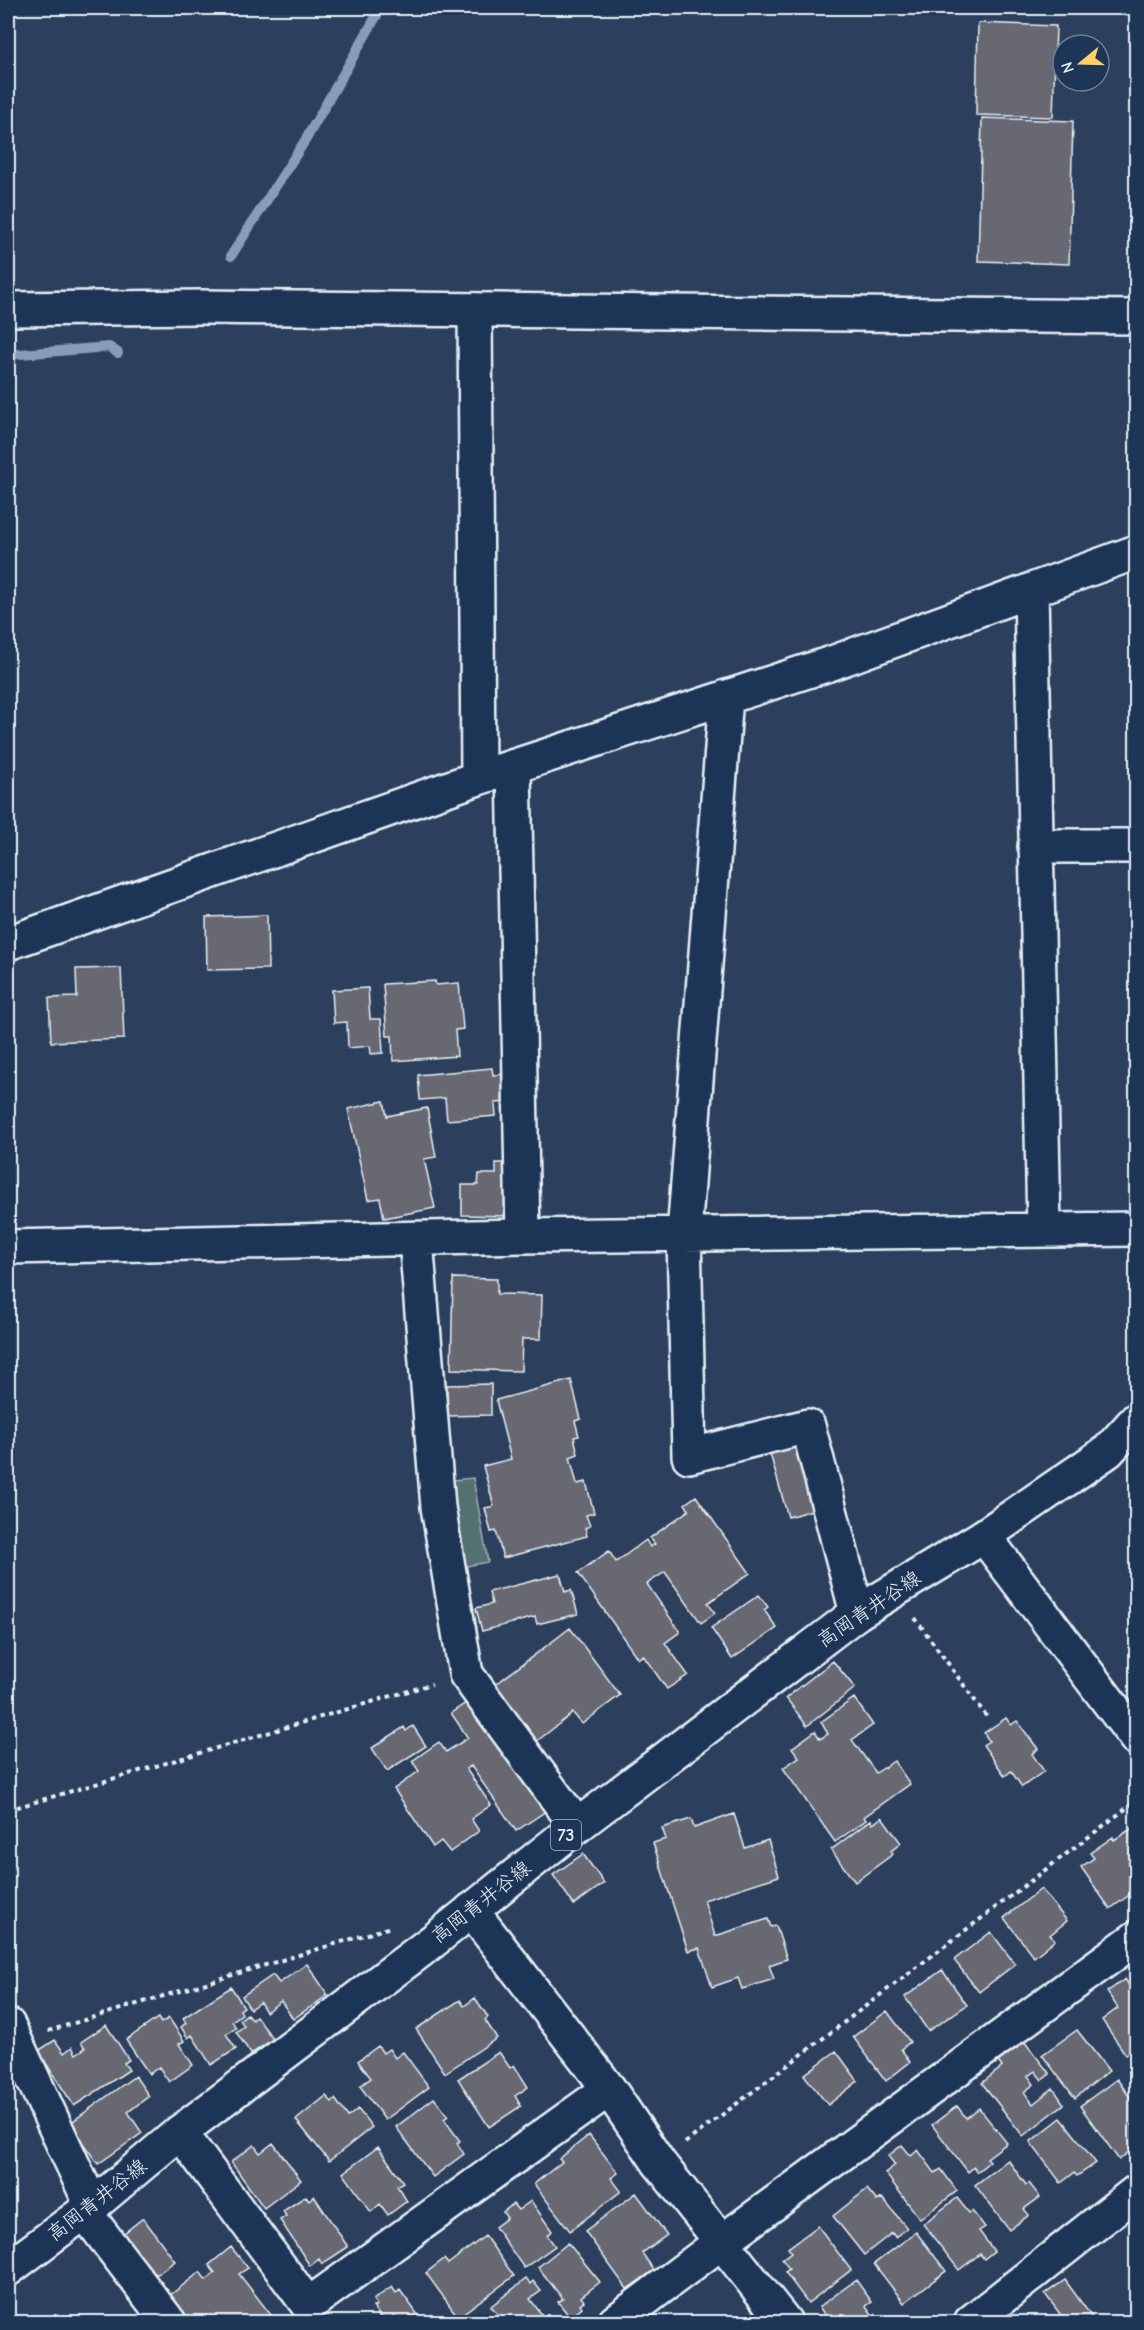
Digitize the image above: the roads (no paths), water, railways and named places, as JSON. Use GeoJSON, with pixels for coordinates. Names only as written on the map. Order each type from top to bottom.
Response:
{"type":"FeatureCollection","features":[{"type":"Feature","properties":{"kind":"street"},"geometry":{"type":"LineString","coordinates":[[8,309],[201,307],[1137,317]]}},
{"type":"Feature","properties":{"kind":"street"},"geometry":{"type":"LineString","coordinates":[[475,310],[477,778]]}},
{"type":"Feature","properties":{"kind":"street"},"geometry":{"type":"LineString","coordinates":[[8,943],[477,778],[831,663],[1137,552]]}},
{"type":"Feature","properties":{"kind":"street"},"geometry":{"type":"LineString","coordinates":[[1032,590],[1044,1230]]}},
{"type":"Feature","properties":{"kind":"street"},"geometry":{"type":"LineString","coordinates":[[726,697],[684,1234],[689,1456],[808,1426],[857,1614]]}},
{"type":"Feature","properties":{"kind":"street"},"geometry":{"type":"LineString","coordinates":[[514,766],[523,1236]]}},
{"type":"Feature","properties":{"kind":"street"},"geometry":{"type":"LineString","coordinates":[[1035,846],[1137,846]]}},
{"type":"Feature","properties":{"kind":"street"},"geometry":{"type":"LineString","coordinates":[[8,1247],[523,1236],[1137,1229]]}},
{"type":"Feature","properties":{"kind":"street"},"geometry":{"type":"LineString","coordinates":[[417,1240],[438,1507],[466,1674],[578,1826]]}},
{"type":"Feature","properties":{"kind":"street","name":"高岡青井谷線"},"geometry":{"type":"LineString","coordinates":[[8,2269],[88,2209],[180,2132],[433,1941],[578,1826],[857,1614],[894,1589],[984,1536],[1108,1451],[1137,1420]]}},
{"type":"Feature","properties":{"kind":"street"},"geometry":{"type":"LineString","coordinates":[[984,1536],[1137,1738]]}},
{"type":"Feature","properties":{"kind":"street"},"geometry":{"type":"LineString","coordinates":[[471,1910],[609,2089],[658,2163],[785,2322]]}},
{"type":"Feature","properties":{"kind":"street"},"geometry":{"type":"LineString","coordinates":[[615,2322],[720,2242],[1135,1941]]}},
{"type":"Feature","properties":{"kind":"street"},"geometry":{"type":"LineString","coordinates":[[12,2033],[88,2209],[168,2322]]}},
{"type":"Feature","properties":{"kind":"street"},"geometry":{"type":"LineString","coordinates":[[180,2132],[310,2314],[609,2089]]}},
{"type":"Feature","properties":{"kind":"street"},"geometry":{"type":"LineString","coordinates":[[971,2322],[1137,2192]]}},
{"type":"Feature","properties":{"kind":"waterway"},"geometry":{"type":"LineString","coordinates":[[231,256],[306,139],[381,8]]}},
{"type":"Feature","properties":{"kind":"waterway"},"geometry":{"type":"LineString","coordinates":[[8,355],[109,347],[118,353]]}}]}
